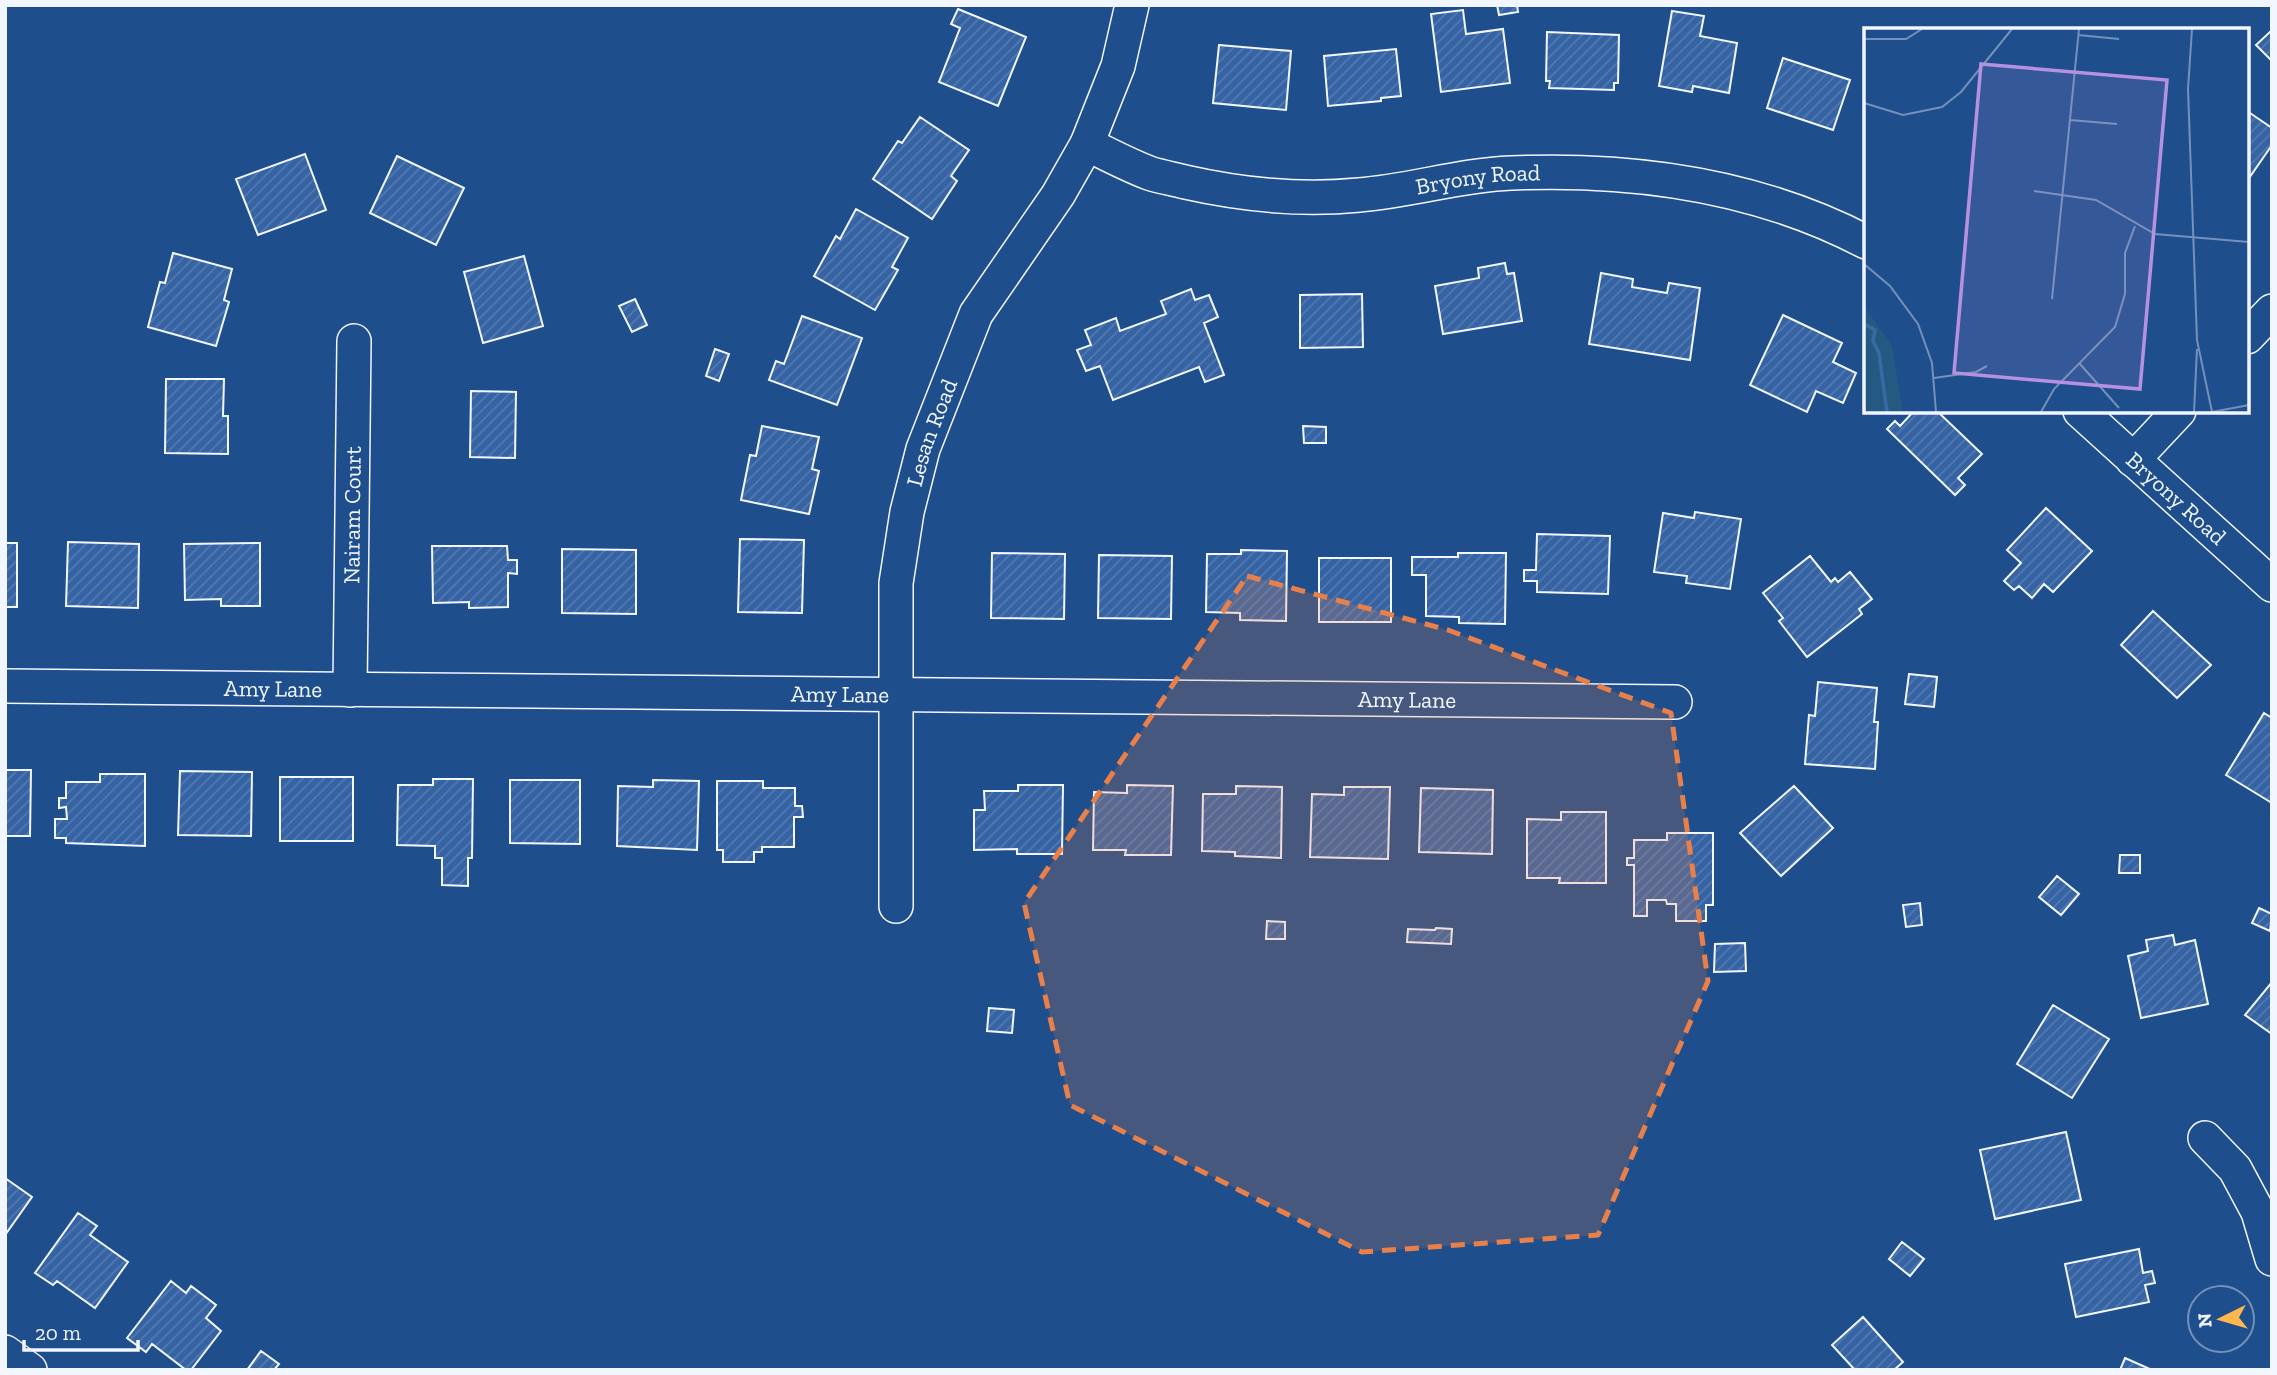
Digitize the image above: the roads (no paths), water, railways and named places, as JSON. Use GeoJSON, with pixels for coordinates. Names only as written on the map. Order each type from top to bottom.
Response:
{"type":"FeatureCollection","features":[{"type":"Feature","properties":{"kind":"street","name":"Lesan Road"},"geometry":{"type":"LineString","coordinates":[[896,906],[896,583],[907,512],[923,449],[976,314],[1058,195],[1087,144],[1118,66],[1132,5]]}},
{"type":"Feature","properties":{"kind":"street","name":"Bryony Road"},"geometry":{"type":"LineString","coordinates":[[1087,144],[1151,173],[1220,190],[1288,198],[1359,195],[1507,173],[1592,171],[1685,181],[1767,202],[1841,229],[1864,241]]}},
{"type":"Feature","properties":{"kind":"street"},"geometry":{"type":"LineString","coordinates":[[2249,335],[2272,311]]}},
{"type":"Feature","properties":{"kind":"street","name":"Nairam Court"},"geometry":{"type":"LineString","coordinates":[[350,690],[354,341]]}},
{"type":"Feature","properties":{"kind":"street","name":"Bryony Road"},"geometry":{"type":"LineString","coordinates":[[2082,413],[2272,585]]}},
{"type":"Feature","properties":{"kind":"street"},"geometry":{"type":"LineString","coordinates":[[2133,460],[2177,413]]}},
{"type":"Feature","properties":{"kind":"street","name":"Amy Lane"},"geometry":{"type":"LineString","coordinates":[[5,686],[1675,702]]}},
{"type":"Feature","properties":{"kind":"street"},"geometry":{"type":"LineString","coordinates":[[2205,1138],[2235,1169],[2258,1212],[2272,1259]]}},
{"type":"Feature","properties":{"kind":"street"},"geometry":{"type":"LineString","coordinates":[[5,1352],[30,1370]]}}]}
